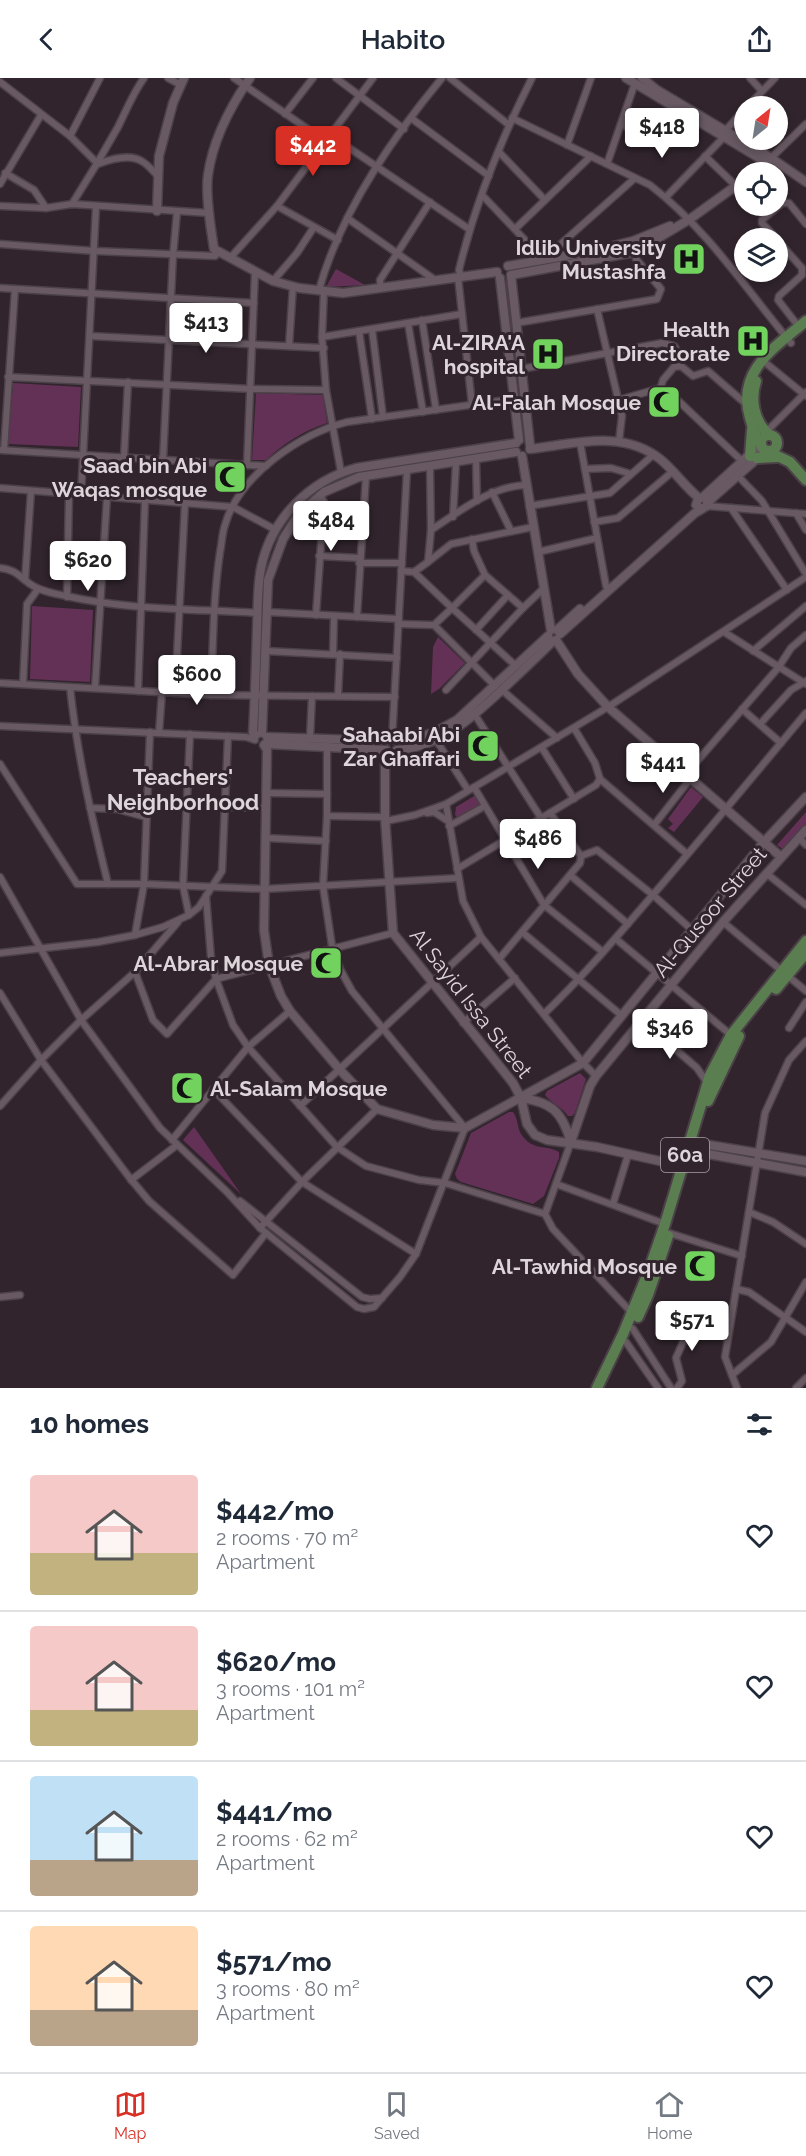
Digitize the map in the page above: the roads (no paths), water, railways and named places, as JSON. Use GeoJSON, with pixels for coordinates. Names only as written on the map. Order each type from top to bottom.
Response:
{"type":"FeatureCollection","features":[{"type":"Feature","properties":{"kind":"main road"},"geometry":{"type":"LineString","coordinates":[[762,448],[758,418],[752,400],[758,375],[804,326]]}},
{"type":"Feature","properties":{"kind":"main road"},"geometry":{"type":"LineString","coordinates":[[789,340],[764,358],[751,374],[746,404],[756,437],[762,448],[806,472]]}},
{"type":"Feature","properties":{"kind":"main road"},"geometry":{"type":"LineString","coordinates":[[753,426],[762,448],[790,462],[806,480]]}},
{"type":"Feature","properties":{"kind":"main road","name":"60a"},"geometry":{"type":"LineString","coordinates":[[597,1388],[635,1315],[667,1228],[710,1095],[744,1028],[806,941]]}},
{"type":"Feature","properties":{"kind":"main road","name":"60a"},"geometry":{"type":"LineString","coordinates":[[667,1228],[682,1166],[692,1148],[707,1082],[731,1035],[784,974],[806,953]]}},
{"type":"Feature","properties":{"kind":"main road","name":"60a"},"geometry":{"type":"LineString","coordinates":[[604,1388],[623,1340]]}},
{"type":"Feature","properties":{"kind":"street"},"geometry":{"type":"LineString","coordinates":[[4,78],[0,83],[70,136],[98,164]]}},
{"type":"Feature","properties":{"kind":"street"},"geometry":{"type":"LineString","coordinates":[[70,136],[100,78]]}},
{"type":"Feature","properties":{"kind":"street"},"geometry":{"type":"LineString","coordinates":[[72,204],[98,164],[136,88],[144,78]]}},
{"type":"Feature","properties":{"kind":"street"},"geometry":{"type":"LineString","coordinates":[[157,211],[159,156],[173,103],[182,82],[168,78]]}},
{"type":"Feature","properties":{"kind":"street"},"geometry":{"type":"LineString","coordinates":[[234,78],[247,82],[285,114],[325,141]]}},
{"type":"Feature","properties":{"kind":"street"},"geometry":{"type":"LineString","coordinates":[[285,114],[313,78]]}},
{"type":"Feature","properties":{"kind":"street"},"geometry":{"type":"LineString","coordinates":[[336,78],[404,129]]}},
{"type":"Feature","properties":{"kind":"street"},"geometry":{"type":"LineString","coordinates":[[231,257],[277,206],[373,78]]}},
{"type":"Feature","properties":{"kind":"street"},"geometry":{"type":"LineString","coordinates":[[341,472],[327,390],[322,337],[321,290],[347,218],[411,118],[442,78]]}},
{"type":"Feature","properties":{"kind":"street"},"geometry":{"type":"LineString","coordinates":[[450,78],[511,122],[591,156],[650,185],[666,197],[690,219],[789,340]]}},
{"type":"Feature","properties":{"kind":"street"},"geometry":{"type":"LineString","coordinates":[[472,405],[459,270],[469,229],[489,176],[532,78]]}},
{"type":"Feature","properties":{"kind":"street"},"geometry":{"type":"LineString","coordinates":[[567,145],[591,78]]}},
{"type":"Feature","properties":{"kind":"street"},"geometry":{"type":"LineString","coordinates":[[626,78],[657,90],[724,134],[805,180]]}},
{"type":"Feature","properties":{"kind":"street"},"geometry":{"type":"LineString","coordinates":[[750,78],[762,91]]}},
{"type":"Feature","properties":{"kind":"street"},"geometry":{"type":"LineString","coordinates":[[757,96],[775,78]]}},
{"type":"Feature","properties":{"kind":"street"},"geometry":{"type":"LineString","coordinates":[[638,81],[694,119],[724,134]]}},
{"type":"Feature","properties":{"kind":"street"},"geometry":{"type":"LineString","coordinates":[[607,164],[638,81]]}},
{"type":"Feature","properties":{"kind":"street"},"geometry":{"type":"LineString","coordinates":[[247,82],[224,120],[207,176],[214,249],[273,281],[344,293],[459,276],[499,275]]}},
{"type":"Feature","properties":{"kind":"street"},"geometry":{"type":"LineString","coordinates":[[0,184],[41,115]]}},
{"type":"Feature","properties":{"kind":"street"},"geometry":{"type":"LineString","coordinates":[[411,118],[489,176]]}},
{"type":"Feature","properties":{"kind":"street"},"geometry":{"type":"LineString","coordinates":[[621,124],[665,147],[694,119]]}},
{"type":"Feature","properties":{"kind":"street"},"geometry":{"type":"LineString","coordinates":[[666,197],[734,122]]}},
{"type":"Feature","properties":{"kind":"street"},"geometry":{"type":"LineString","coordinates":[[766,162],[806,124]]}},
{"type":"Feature","properties":{"kind":"street"},"geometry":{"type":"LineString","coordinates":[[330,135],[469,229]]}},
{"type":"Feature","properties":{"kind":"street"},"geometry":{"type":"LineString","coordinates":[[499,152],[545,200]]}},
{"type":"Feature","properties":{"kind":"street"},"geometry":{"type":"LineString","coordinates":[[514,229],[591,156]]}},
{"type":"Feature","properties":{"kind":"street"},"geometry":{"type":"LineString","coordinates":[[705,156],[734,184]]}},
{"type":"Feature","properties":{"kind":"street"},"geometry":{"type":"LineString","coordinates":[[98,164],[114,158],[137,159],[158,176]]}},
{"type":"Feature","properties":{"kind":"street"},"geometry":{"type":"LineString","coordinates":[[5,173],[34,190],[46,208]]}},
{"type":"Feature","properties":{"kind":"street"},"geometry":{"type":"LineString","coordinates":[[548,259],[554,250],[635,178]]}},
{"type":"Feature","properties":{"kind":"street"},"geometry":{"type":"LineString","coordinates":[[734,187],[690,219],[635,252],[509,270],[501,266],[499,275],[518,448],[554,635],[578,674],[608,707],[780,856]]}},
{"type":"Feature","properties":{"kind":"street"},"geometry":{"type":"LineString","coordinates":[[482,195],[514,229],[548,259]]}},
{"type":"Feature","properties":{"kind":"street"},"geometry":{"type":"LineString","coordinates":[[381,288],[380,279],[430,202]]}},
{"type":"Feature","properties":{"kind":"street"},"geometry":{"type":"LineString","coordinates":[[766,228],[762,220],[782,203],[789,204],[806,224]]}},
{"type":"Feature","properties":{"kind":"street"},"geometry":{"type":"LineString","coordinates":[[0,206],[46,208],[72,204],[210,213]]}},
{"type":"Feature","properties":{"kind":"street"},"geometry":{"type":"LineString","coordinates":[[277,206],[338,240]]}},
{"type":"Feature","properties":{"kind":"street"},"geometry":{"type":"LineString","coordinates":[[81,495],[96,207]]}},
{"type":"Feature","properties":{"kind":"street"},"geometry":{"type":"LineString","coordinates":[[163,460],[177,212]]}},
{"type":"Feature","properties":{"kind":"street"},"geometry":{"type":"LineString","coordinates":[[347,218],[435,280]]}},
{"type":"Feature","properties":{"kind":"street"},"geometry":{"type":"LineString","coordinates":[[509,270],[548,259],[633,241],[690,219]]}},
{"type":"Feature","properties":{"kind":"street"},"geometry":{"type":"LineString","coordinates":[[273,281],[297,253],[314,226]]}},
{"type":"Feature","properties":{"kind":"street"},"geometry":{"type":"LineString","coordinates":[[0,244],[173,256],[215,256],[219,252]]}},
{"type":"Feature","properties":{"kind":"street"},"geometry":{"type":"LineString","coordinates":[[516,323],[657,299],[661,289],[636,259],[635,252]]}},
{"type":"Feature","properties":{"kind":"street"},"geometry":{"type":"LineString","coordinates":[[788,252],[803,272],[779,296],[778,300],[804,326]]}},
{"type":"Feature","properties":{"kind":"street"},"geometry":{"type":"LineString","coordinates":[[800,266],[806,260]]}},
{"type":"Feature","properties":{"kind":"street"},"geometry":{"type":"LineString","coordinates":[[509,270],[530,447],[526,455],[518,448],[356,468],[341,472],[317,484],[298,499],[276,530],[261,567],[258,613],[262,739],[267,750],[264,930],[269,965],[281,996],[290,1011],[340,1070],[377,1109],[433,1125],[465,1128],[521,1098]]}},
{"type":"Feature","properties":{"kind":"street"},"geometry":{"type":"LineString","coordinates":[[248,465],[255,272]]}},
{"type":"Feature","properties":{"kind":"street"},"geometry":{"type":"LineString","coordinates":[[289,346],[293,286]]}},
{"type":"Feature","properties":{"kind":"street"},"geometry":{"type":"LineString","coordinates":[[0,288],[254,303]]}},
{"type":"Feature","properties":{"kind":"street"},"geometry":{"type":"LineString","coordinates":[[15,289],[2,450],[267,466]]}},
{"type":"Feature","properties":{"kind":"street"},"geometry":{"type":"LineString","coordinates":[[597,309],[622,416],[619,441]]}},
{"type":"Feature","properties":{"kind":"street"},"geometry":{"type":"LineString","coordinates":[[322,337],[462,314]]}},
{"type":"Feature","properties":{"kind":"street"},"geometry":{"type":"LineString","coordinates":[[422,320],[436,410]]}},
{"type":"Feature","properties":{"kind":"street"},"geometry":{"type":"LineString","coordinates":[[408,323],[423,412]]}},
{"type":"Feature","properties":{"kind":"street"},"geometry":{"type":"LineString","coordinates":[[372,329],[383,417]]}},
{"type":"Feature","properties":{"kind":"street"},"geometry":{"type":"LineString","coordinates":[[359,331],[372,419]]}},
{"type":"Feature","properties":{"kind":"street"},"geometry":{"type":"LineString","coordinates":[[90,336],[324,348]]}},
{"type":"Feature","properties":{"kind":"street"},"geometry":{"type":"LineString","coordinates":[[521,369],[662,343],[674,346],[680,355],[681,366],[693,376],[708,371],[746,404]]}},
{"type":"Feature","properties":{"kind":"street"},"geometry":{"type":"LineString","coordinates":[[262,739],[310,738],[391,745],[410,749],[436,740],[475,715],[516,666],[695,513],[702,503],[738,475],[762,448],[805,394],[768,364]]}},
{"type":"Feature","properties":{"kind":"street"},"geometry":{"type":"LineString","coordinates":[[660,390],[663,380],[674,368],[681,366]]}},
{"type":"Feature","properties":{"kind":"street"},"geometry":{"type":"LineString","coordinates":[[8,377],[252,389],[327,390]]}},
{"type":"Feature","properties":{"kind":"street"},"geometry":{"type":"LineString","coordinates":[[124,457],[128,382]]}},
{"type":"Feature","properties":{"kind":"street"},"geometry":{"type":"LineString","coordinates":[[619,400],[660,390],[668,392],[762,448]]}},
{"type":"Feature","properties":{"kind":"street"},"geometry":{"type":"LineString","coordinates":[[211,695],[217,573],[225,525],[233,507],[255,476],[283,452],[313,433],[332,426],[514,399]]}},
{"type":"Feature","properties":{"kind":"street"},"geometry":{"type":"LineString","coordinates":[[260,695],[266,651],[268,580],[282,539],[299,514],[324,492],[366,476],[476,459],[518,448],[525,440],[530,447]]}},
{"type":"Feature","properties":{"kind":"street"},"geometry":{"type":"LineString","coordinates":[[530,447],[619,441],[644,449],[661,460],[702,503],[731,508],[806,514]]}},
{"type":"Feature","properties":{"kind":"street"},"geometry":{"type":"LineString","coordinates":[[580,442],[606,586]]}},
{"type":"Feature","properties":{"kind":"street"},"geometry":{"type":"LineString","coordinates":[[0,726],[228,736],[327,746],[391,745],[435,732],[457,720],[499,688],[606,586],[762,448]]}},
{"type":"Feature","properties":{"kind":"street"},"geometry":{"type":"LineString","coordinates":[[529,506],[610,493],[653,455]]}},
{"type":"Feature","properties":{"kind":"street"},"geometry":{"type":"LineString","coordinates":[[476,459],[477,501]]}},
{"type":"Feature","properties":{"kind":"street"},"geometry":{"type":"LineString","coordinates":[[453,517],[456,463]]}},
{"type":"Feature","properties":{"kind":"street"},"geometry":{"type":"LineString","coordinates":[[428,562],[431,530],[430,467]]}},
{"type":"Feature","properties":{"kind":"street"},"geometry":{"type":"LineString","coordinates":[[585,469],[611,468],[631,474]]}},
{"type":"Feature","properties":{"kind":"street"},"geometry":{"type":"LineString","coordinates":[[391,745],[407,470]]}},
{"type":"Feature","properties":{"kind":"street"},"geometry":{"type":"LineString","coordinates":[[594,522],[618,518],[672,472]]}},
{"type":"Feature","properties":{"kind":"street"},"geometry":{"type":"LineString","coordinates":[[415,814],[446,804],[574,728],[724,632],[806,575],[762,501],[738,475]]}},
{"type":"Feature","properties":{"kind":"street"},"geometry":{"type":"LineString","coordinates":[[357,617],[366,476]]}},
{"type":"Feature","properties":{"kind":"street"},"geometry":{"type":"LineString","coordinates":[[431,530],[492,492],[509,486],[525,485]]}},
{"type":"Feature","properties":{"kind":"street"},"geometry":{"type":"LineString","coordinates":[[0,488],[233,507],[276,530]]}},
{"type":"Feature","properties":{"kind":"street"},"geometry":{"type":"LineString","coordinates":[[25,580],[31,491]]}},
{"type":"Feature","properties":{"kind":"street"},"geometry":{"type":"LineString","coordinates":[[492,492],[511,531]]}},
{"type":"Feature","properties":{"kind":"street"},"geometry":{"type":"LineString","coordinates":[[67,597],[69,494]]}},
{"type":"Feature","properties":{"kind":"street"},"geometry":{"type":"LineString","coordinates":[[316,615],[324,502],[320,496]]}},
{"type":"Feature","properties":{"kind":"street"},"geometry":{"type":"LineString","coordinates":[[95,688],[107,497]]}},
{"type":"Feature","properties":{"kind":"street"},"geometry":{"type":"LineString","coordinates":[[138,691],[145,500]]}},
{"type":"Feature","properties":{"kind":"street"},"geometry":{"type":"LineString","coordinates":[[175,693],[185,503]]}},
{"type":"Feature","properties":{"kind":"street"},"geometry":{"type":"LineString","coordinates":[[731,508],[787,590]]}},
{"type":"Feature","properties":{"kind":"street"},"geometry":{"type":"LineString","coordinates":[[796,513],[806,530]]}},
{"type":"Feature","properties":{"kind":"street"},"geometry":{"type":"LineString","coordinates":[[414,572],[451,544],[533,527]]}},
{"type":"Feature","properties":{"kind":"street"},"geometry":{"type":"LineString","coordinates":[[538,552],[597,538]]}},
{"type":"Feature","properties":{"kind":"street"},"geometry":{"type":"LineString","coordinates":[[472,539],[474,551],[485,576],[523,608]]}},
{"type":"Feature","properties":{"kind":"street"},"geometry":{"type":"LineString","coordinates":[[319,556],[402,564]]}},
{"type":"Feature","properties":{"kind":"street"},"geometry":{"type":"LineString","coordinates":[[0,568],[14,570],[38,589],[67,597],[141,607],[258,613]]}},
{"type":"Feature","properties":{"kind":"street"},"geometry":{"type":"LineString","coordinates":[[401,571],[414,572],[516,666]]}},
{"type":"Feature","properties":{"kind":"street"},"geometry":{"type":"LineString","coordinates":[[435,625],[485,576]]}},
{"type":"Feature","properties":{"kind":"street"},"geometry":{"type":"LineString","coordinates":[[446,690],[544,588]]}},
{"type":"Feature","properties":{"kind":"street"},"geometry":{"type":"LineString","coordinates":[[23,684],[26,610],[27,604],[38,589]]}},
{"type":"Feature","properties":{"kind":"street"},"geometry":{"type":"LineString","coordinates":[[476,630],[507,595]]}},
{"type":"Feature","properties":{"kind":"street"},"geometry":{"type":"LineString","coordinates":[[753,651],[806,606]]}},
{"type":"Feature","properties":{"kind":"street"},"geometry":{"type":"LineString","coordinates":[[267,612],[357,617],[435,625],[472,664],[557,738]]}},
{"type":"Feature","properties":{"kind":"street"},"geometry":{"type":"LineString","coordinates":[[334,616],[338,696]]}},
{"type":"Feature","properties":{"kind":"street"},"geometry":{"type":"LineString","coordinates":[[724,632],[778,668],[805,682]]}},
{"type":"Feature","properties":{"kind":"street"},"geometry":{"type":"LineString","coordinates":[[654,825],[688,776],[778,668],[791,648],[806,635]]}},
{"type":"Feature","properties":{"kind":"street"},"geometry":{"type":"LineString","coordinates":[[266,651],[397,658]]}},
{"type":"Feature","properties":{"kind":"street"},"geometry":{"type":"LineString","coordinates":[[760,724],[791,690],[805,682]]}},
{"type":"Feature","properties":{"kind":"street"},"geometry":{"type":"LineString","coordinates":[[0,683],[211,695],[395,697]]}},
{"type":"Feature","properties":{"kind":"street"},"geometry":{"type":"LineString","coordinates":[[70,687],[75,729],[90,808],[108,884]]}},
{"type":"Feature","properties":{"kind":"street"},"geometry":{"type":"LineString","coordinates":[[159,733],[162,692]]}},
{"type":"Feature","properties":{"kind":"street"},"geometry":{"type":"LineString","coordinates":[[310,738],[312,696]]}},
{"type":"Feature","properties":{"kind":"street"},"geometry":{"type":"LineString","coordinates":[[742,709],[781,743]]}},
{"type":"Feature","properties":{"kind":"street"},"geometry":{"type":"LineString","coordinates":[[544,1014],[616,939],[806,713]]}},
{"type":"Feature","properties":{"kind":"street"},"geometry":{"type":"LineString","coordinates":[[475,715],[542,818]]}},
{"type":"Feature","properties":{"kind":"street"},"geometry":{"type":"LineString","coordinates":[[574,728],[595,763],[600,779],[687,854]]}},
{"type":"Feature","properties":{"kind":"street"},"geometry":{"type":"LineString","coordinates":[[135,935],[144,884],[150,732]]}},
{"type":"Feature","properties":{"kind":"street"},"geometry":{"type":"LineString","coordinates":[[189,915],[183,886],[190,734]]}},
{"type":"Feature","properties":{"kind":"street"},"geometry":{"type":"LineString","coordinates":[[0,953],[135,935],[163,927],[189,915],[199,907],[222,871],[228,736]]}},
{"type":"Feature","properties":{"kind":"street"},"geometry":{"type":"LineString","coordinates":[[436,740],[485,806],[544,905],[603,952]]}},
{"type":"Feature","properties":{"kind":"street","name":"Al Sayid Issa Street"},"geometry":{"type":"LineString","coordinates":[[391,745],[385,760],[393,933],[513,1083],[521,1098],[527,1124],[535,1135],[547,1140],[571,1142],[560,1114],[538,1100],[521,1098]]}},
{"type":"Feature","properties":{"kind":"street"},"geometry":{"type":"LineString","coordinates":[[327,746],[327,816],[323,886],[333,949],[340,969],[352,991],[465,1128]]}},
{"type":"Feature","properties":{"kind":"street"},"geometry":{"type":"LineString","coordinates":[[542,747],[574,799]]}},
{"type":"Feature","properties":{"kind":"street"},"geometry":{"type":"LineString","coordinates":[[0,764],[77,884],[265,889],[458,878]]}},
{"type":"Feature","properties":{"kind":"street"},"geometry":{"type":"LineString","coordinates":[[457,869],[574,799],[596,785],[600,779]]}},
{"type":"Feature","properties":{"kind":"street"},"geometry":{"type":"LineString","coordinates":[[266,793],[327,794]]}},
{"type":"Feature","properties":{"kind":"street","name":"Al-Qusoor Street"},"geometry":{"type":"LineString","coordinates":[[583,1063],[691,929],[764,842],[806,797]]}},
{"type":"Feature","properties":{"kind":"street"},"geometry":{"type":"LineString","coordinates":[[446,804],[463,901],[481,938],[596,1076]]}},
{"type":"Feature","properties":{"kind":"street"},"geometry":{"type":"LineString","coordinates":[[449,823],[485,806]]}},
{"type":"Feature","properties":{"kind":"street"},"geometry":{"type":"LineString","coordinates":[[226,807],[266,808]]}},
{"type":"Feature","properties":{"kind":"street"},"geometry":{"type":"LineString","coordinates":[[90,808],[117,809],[147,817]]}},
{"type":"Feature","properties":{"kind":"street"},"geometry":{"type":"LineString","coordinates":[[327,816],[386,819],[434,812],[449,823]]}},
{"type":"Feature","properties":{"kind":"street"},"geometry":{"type":"LineString","coordinates":[[499,959],[580,862],[581,856],[550,813]]}},
{"type":"Feature","properties":{"kind":"street","name":"Al-Qusoor Street"},"geometry":{"type":"LineString","coordinates":[[571,1142],[590,1086],[596,1076],[723,922],[780,856],[806,830]]}},
{"type":"Feature","properties":{"kind":"street"},"geometry":{"type":"LineString","coordinates":[[266,838],[326,841]]}},
{"type":"Feature","properties":{"kind":"street"},"geometry":{"type":"LineString","coordinates":[[798,838],[806,845]]}},
{"type":"Feature","properties":{"kind":"street"},"geometry":{"type":"LineString","coordinates":[[581,856],[597,850],[691,929]]}},
{"type":"Feature","properties":{"kind":"street"},"geometry":{"type":"LineString","coordinates":[[766,873],[806,905]]}},
{"type":"Feature","properties":{"kind":"street"},"geometry":{"type":"LineString","coordinates":[[570,875],[628,924]]}},
{"type":"Feature","properties":{"kind":"street"},"geometry":{"type":"LineString","coordinates":[[0,877],[81,1020],[160,1128],[227,1192],[260,1228],[357,1307],[364,1309],[374,1307],[416,1254],[465,1128]]}},
{"type":"Feature","properties":{"kind":"street"},"geometry":{"type":"LineString","coordinates":[[206,896],[210,946],[216,979],[233,1025],[248,1047],[337,1147],[366,1166],[419,1180],[445,1183],[544,1214],[553,1229],[635,1315]]}},
{"type":"Feature","properties":{"kind":"street"},"geometry":{"type":"LineString","coordinates":[[0,1106],[81,1020],[135,972],[181,919]]}},
{"type":"Feature","properties":{"kind":"street"},"geometry":{"type":"LineString","coordinates":[[723,922],[806,991]]}},
{"type":"Feature","properties":{"kind":"street"},"geometry":{"type":"LineString","coordinates":[[522,932],[621,1015]]}},
{"type":"Feature","properties":{"kind":"street"},"geometry":{"type":"LineString","coordinates":[[135,972],[153,1020],[167,1034],[216,979],[393,933]]}},
{"type":"Feature","properties":{"kind":"street"},"geometry":{"type":"LineString","coordinates":[[300,1106],[481,938]]}},
{"type":"Feature","properties":{"kind":"street"},"geometry":{"type":"LineString","coordinates":[[616,939],[655,974],[731,1035]]}},
{"type":"Feature","properties":{"kind":"street"},"geometry":{"type":"LineString","coordinates":[[463,1023],[515,978]]}},
{"type":"Feature","properties":{"kind":"street"},"geometry":{"type":"LineString","coordinates":[[0,993],[41,1060],[149,1201],[233,1275],[266,1233]]}},
{"type":"Feature","properties":{"kind":"street"},"geometry":{"type":"LineString","coordinates":[[789,1028],[806,1002]]}},
{"type":"Feature","properties":{"kind":"street"},"geometry":{"type":"LineString","coordinates":[[131,1180],[175,1142],[213,1089],[248,1047],[290,1011]]}},
{"type":"Feature","properties":{"kind":"street"},"geometry":{"type":"LineString","coordinates":[[642,1020],[697,1068],[707,1082],[710,1095]]}},
{"type":"Feature","properties":{"kind":"street"},"geometry":{"type":"LineString","coordinates":[[737,1388],[725,1357],[758,1152],[769,1101],[789,1060],[806,1041]]}},
{"type":"Feature","properties":{"kind":"street","name":"Al Sayid Issa Street"},"geometry":{"type":"LineString","coordinates":[[521,1098],[583,1063]]}},
{"type":"Feature","properties":{"kind":"street"},"geometry":{"type":"LineString","coordinates":[[213,1089],[302,1182],[416,1254]]}},
{"type":"Feature","properties":{"kind":"street"},"geometry":{"type":"LineString","coordinates":[[260,1228],[302,1182],[377,1109]]}},
{"type":"Feature","properties":{"kind":"street"},"geometry":{"type":"LineString","coordinates":[[544,1214],[571,1142],[682,1166]]}},
{"type":"Feature","properties":{"kind":"street"},"geometry":{"type":"LineString","coordinates":[[692,1148],[758,1152],[806,1161]]}},
{"type":"Feature","properties":{"kind":"street"},"geometry":{"type":"LineString","coordinates":[[692,1148],[708,1154],[806,1172]]}},
{"type":"Feature","properties":{"kind":"street"},"geometry":{"type":"LineString","coordinates":[[613,1204],[628,1155]]}},
{"type":"Feature","properties":{"kind":"street"},"geometry":{"type":"LineString","coordinates":[[556,1184],[613,1204],[667,1228],[742,1256]]}},
{"type":"Feature","properties":{"kind":"street"},"geometry":{"type":"LineString","coordinates":[[227,1192],[362,1297],[383,1298]]}},
{"type":"Feature","properties":{"kind":"street"},"geometry":{"type":"LineString","coordinates":[[749,1212],[773,1222],[806,1244]]}},
{"type":"Feature","properties":{"kind":"street"},"geometry":{"type":"LineString","coordinates":[[732,1375],[771,1342],[806,1282]]}},
{"type":"Feature","properties":{"kind":"street"},"geometry":{"type":"LineString","coordinates":[[736,1289],[749,1292],[806,1332]]}},
{"type":"Feature","properties":{"kind":"street"},"geometry":{"type":"LineString","coordinates":[[0,1298],[20,1295]]}},
{"type":"Feature","properties":{"kind":"street"},"geometry":{"type":"LineString","coordinates":[[677,1388],[682,1381],[676,1358],[687,1333],[710,1318],[729,1322]]}},
{"type":"Feature","properties":{"kind":"street"},"geometry":{"type":"LineString","coordinates":[[630,1327],[671,1388]]}},
{"type":"Feature","properties":{"kind":"street"},"geometry":{"type":"LineString","coordinates":[[623,1340],[658,1388]]}},
{"type":"Feature","properties":{"kind":"street"},"geometry":{"type":"LineString","coordinates":[[796,1388],[806,1378]]}},
{"type":"Feature","properties":{"kind":"place","name":"Idlib University Mustashfa"},"geometry":{"type":"Point","coordinates":[689,259]}},
{"type":"Feature","properties":{"kind":"place","name":"Health Directorate"},"geometry":{"type":"Point","coordinates":[753,341]}},
{"type":"Feature","properties":{"kind":"place","name":"Al-ZIRA'A hospital"},"geometry":{"type":"Point","coordinates":[548,354]}},
{"type":"Feature","properties":{"kind":"place","name":"Al-Falah Mosque"},"geometry":{"type":"Point","coordinates":[664,402]}},
{"type":"Feature","properties":{"kind":"place","name":"Saad bin Abi Waqas mosque"},"geometry":{"type":"Point","coordinates":[230,477]}},
{"type":"Feature","properties":{"kind":"place","name":"Sahaabi Abi Zar Ghaffari"},"geometry":{"type":"Point","coordinates":[483,746]}},
{"type":"Feature","properties":{"kind":"place","name":"Al-Abrar Mosque"},"geometry":{"type":"Point","coordinates":[326,963]}},
{"type":"Feature","properties":{"kind":"place","name":"Al-Salam Mosque"},"geometry":{"type":"Point","coordinates":[187,1088]}},
{"type":"Feature","properties":{"kind":"place","name":"Al-Tawhid Mosque"},"geometry":{"type":"Point","coordinates":[700,1266]}},
{"type":"Feature","properties":{"kind":"district","name":"Teachers' Neighborhood"},"geometry":{"type":"Point","coordinates":[183,790]}}]}
